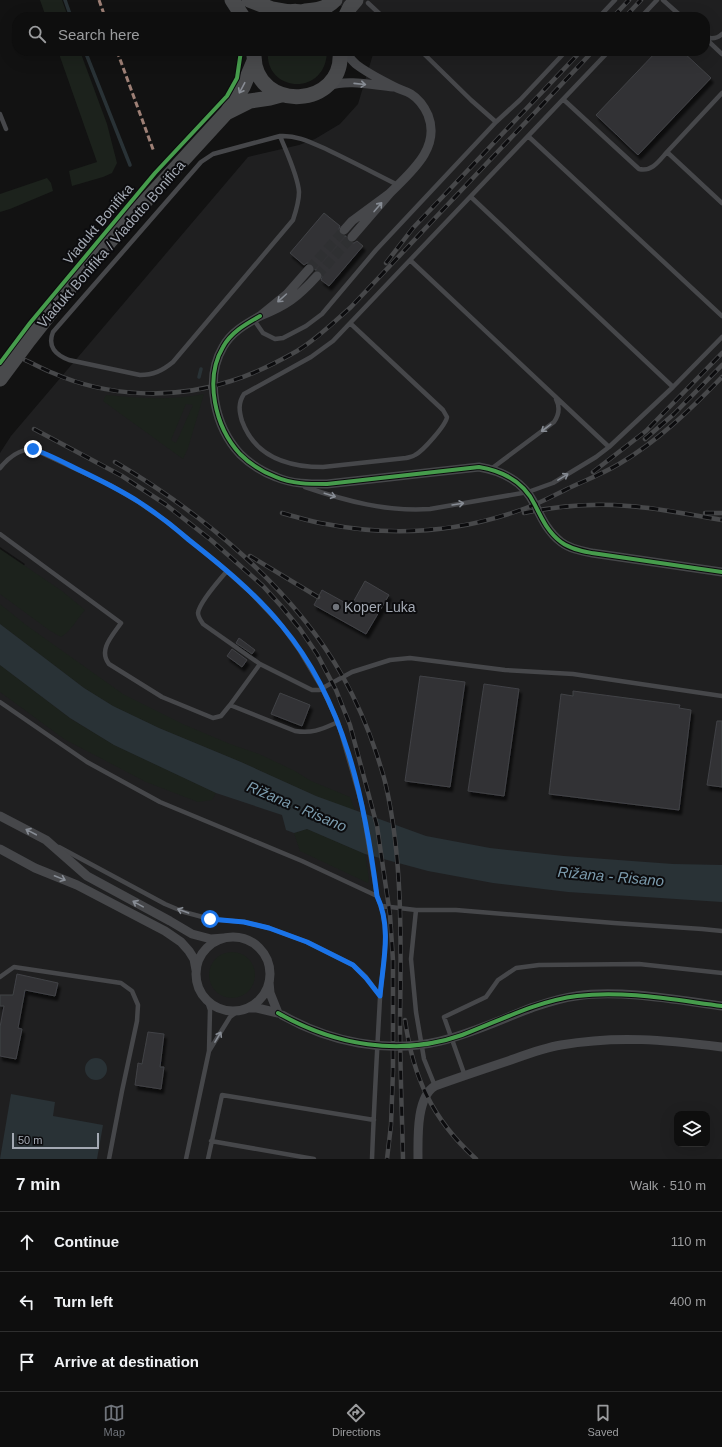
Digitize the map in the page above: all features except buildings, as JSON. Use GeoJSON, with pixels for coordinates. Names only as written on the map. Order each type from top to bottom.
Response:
{"type":"FeatureCollection","features":[{"type":"Feature","properties":{"kind":"main road"},"geometry":{"type":"LineString","coordinates":[[232,0],[240,12]]}},
{"type":"Feature","properties":{"kind":"main road"},"geometry":{"type":"LineString","coordinates":[[248,0],[285,12]]}},
{"type":"Feature","properties":{"kind":"main road"},"geometry":{"type":"LineString","coordinates":[[299,12],[320,10],[335,0]]}},
{"type":"Feature","properties":{"kind":"main road"},"geometry":{"type":"LineString","coordinates":[[348,12],[350,7],[362,2]]}},
{"type":"Feature","properties":{"kind":"main road"},"geometry":{"type":"LineString","coordinates":[[254,56],[257,72],[263,82],[271,89],[281,95],[290,97],[304,97],[317,93],[325,88],[336,73],[340,56]]}},
{"type":"Feature","properties":{"kind":"main road"},"geometry":{"type":"LineString","coordinates":[[227,112],[243,86],[254,56]]}},
{"type":"Feature","properties":{"kind":"main road"},"geometry":{"type":"LineString","coordinates":[[227,112],[250,101],[281,95]]}},
{"type":"Feature","properties":{"kind":"main road","name":"Viadukt Bonifika / Viadotto Bonifica"},"geometry":{"type":"LineString","coordinates":[[0,379],[43,323],[124,225],[227,112]]}},
{"type":"Feature","properties":{"kind":"street"},"geometry":{"type":"LineString","coordinates":[[349,56],[357,65],[396,88],[410,94],[418,100],[425,108],[431,126],[431,137],[428,150],[352,237]]}},
{"type":"Feature","properties":{"kind":"street"},"geometry":{"type":"LineString","coordinates":[[325,88],[338,83],[346,82],[396,88]]}},
{"type":"Feature","properties":{"kind":"street"},"geometry":{"type":"LineString","coordinates":[[344,230],[352,221],[390,193]]}},
{"type":"Feature","properties":{"kind":"street"},"geometry":{"type":"LineString","coordinates":[[309,269],[287,294],[257,318],[234,333],[223,345],[220,353],[213,377],[218,415],[224,430],[232,443],[240,454],[251,463],[276,477],[293,483],[310,484],[327,484],[479,467],[491,469],[503,473],[528,492],[544,523],[553,536],[562,543],[573,548],[592,553],[722,572]]}},
{"type":"Feature","properties":{"kind":"street"},"geometry":{"type":"LineString","coordinates":[[257,318],[279,309],[294,299],[303,292],[317,276]]}},
{"type":"Feature","properties":{"kind":"street"},"geometry":{"type":"LineString","coordinates":[[0,816],[46,840],[87,876],[192,934],[211,939],[235,937],[245,939],[254,944],[262,951],[267,960],[270,970],[270,993],[280,1014]]}},
{"type":"Feature","properties":{"kind":"street"},"geometry":{"type":"LineString","coordinates":[[0,849],[35,868],[77,885],[165,931],[181,942],[194,959],[198,987],[207,1001],[221,1009],[242,1010],[257,1008],[280,1014],[309,1029],[345,1041],[366,1044],[405,1046],[441,1041],[461,1035],[531,1008],[553,1001],[577,996],[604,994],[659,998],[722,1006]]}},
{"type":"Feature","properties":{"kind":"street"},"geometry":{"type":"LineString","coordinates":[[196,970],[200,957],[207,947],[214,941],[224,938]]}},
{"type":"Feature","properties":{"kind":"street"},"geometry":{"type":"LineString","coordinates":[[242,1010],[260,999],[266,990],[269,981]]}},
{"type":"Feature","properties":{"kind":"street"},"geometry":{"type":"LineString","coordinates":[[418,1159],[419,1129],[424,1102],[429,1091],[435,1086],[538,1051],[584,1042],[611,1039],[650,1039],[722,1047]]}},
{"type":"Feature","properties":{"kind":"lane"},"geometry":{"type":"LineString","coordinates":[[604,12],[615,0]]}},
{"type":"Feature","properties":{"kind":"lane"},"geometry":{"type":"LineString","coordinates":[[646,12],[657,0]]}},
{"type":"Feature","properties":{"kind":"lane"},"geometry":{"type":"LineString","coordinates":[[663,0],[676,12]]}},
{"type":"Feature","properties":{"kind":"lane"},"geometry":{"type":"LineString","coordinates":[[362,2],[377,12]]}},
{"type":"Feature","properties":{"kind":"lane"},"geometry":{"type":"LineString","coordinates":[[710,38],[717,37],[722,34]]}},
{"type":"Feature","properties":{"kind":"lane"},"geometry":{"type":"LineString","coordinates":[[710,42],[722,54]]}},
{"type":"Feature","properties":{"kind":"lane"},"geometry":{"type":"LineString","coordinates":[[426,56],[496,122]]}},
{"type":"Feature","properties":{"kind":"lane"},"geometry":{"type":"LineString","coordinates":[[257,318],[263,333],[275,339],[293,334],[322,314],[376,250],[496,122],[520,100],[561,56]]}},
{"type":"Feature","properties":{"kind":"lane"},"geometry":{"type":"LineString","coordinates":[[351,324],[443,410],[448,417],[445,425],[421,451],[415,456],[406,458],[323,467],[309,467],[296,466],[273,457],[254,442],[246,430],[240,410],[241,399],[249,391],[310,357],[333,341],[411,261],[604,56]]}},
{"type":"Feature","properties":{"kind":"lane"},"geometry":{"type":"LineString","coordinates":[[564,100],[639,169],[645,170],[649,169],[667,152],[722,93]]}},
{"type":"Feature","properties":{"kind":"lane"},"geometry":{"type":"LineString","coordinates":[[0,114],[6,129]]}},
{"type":"Feature","properties":{"kind":"lane"},"geometry":{"type":"LineString","coordinates":[[280,136],[297,181],[299,192],[298,205],[293,220],[172,362],[157,373],[140,376],[69,360],[62,358],[55,352],[51,345],[50,339],[53,332],[201,162],[213,154],[280,136],[290,135],[306,140],[344,157],[398,185]]}},
{"type":"Feature","properties":{"kind":"lane"},"geometry":{"type":"LineString","coordinates":[[528,136],[722,316]]}},
{"type":"Feature","properties":{"kind":"lane"},"geometry":{"type":"LineString","coordinates":[[667,152],[722,203]]}},
{"type":"Feature","properties":{"kind":"lane"},"geometry":{"type":"LineString","coordinates":[[471,197],[673,387]]}},
{"type":"Feature","properties":{"kind":"lane"},"geometry":{"type":"LineString","coordinates":[[411,261],[609,447]]}},
{"type":"Feature","properties":{"kind":"lane"},"geometry":{"type":"LineString","coordinates":[[293,483],[355,502],[404,509],[430,509],[528,492],[553,483],[596,457],[609,447],[673,387],[722,337]]}},
{"type":"Feature","properties":{"kind":"lane"},"geometry":{"type":"LineString","coordinates":[[491,469],[554,422],[558,412],[558,401],[554,395]]}},
{"type":"Feature","properties":{"kind":"lane"},"geometry":{"type":"LineString","coordinates":[[0,468],[10,458],[21,451],[33,449],[40,451],[138,501],[166,521],[250,592],[282,626],[300,650],[322,688],[338,722],[362,805],[377,896],[382,906],[386,928],[380,996],[372,1159]]}},
{"type":"Feature","properties":{"kind":"lane"},"geometry":{"type":"LineString","coordinates":[[0,534],[121,623],[106,644],[104,650],[106,660],[109,664],[162,697],[208,717],[217,718],[221,716],[230,705],[260,664]]}},
{"type":"Feature","properties":{"kind":"lane"},"geometry":{"type":"LineString","coordinates":[[227,571],[201,606],[199,610],[199,617],[204,624],[260,664],[308,689],[315,690],[322,688],[352,672],[390,660],[410,658],[505,670],[573,674],[722,696]]}},
{"type":"Feature","properties":{"kind":"lane"},"geometry":{"type":"LineString","coordinates":[[0,702],[87,762],[160,802],[302,861],[377,896]]}},
{"type":"Feature","properties":{"kind":"lane"},"geometry":{"type":"LineString","coordinates":[[230,705],[295,731],[318,731],[338,722]]}},
{"type":"Feature","properties":{"kind":"lane"},"geometry":{"type":"LineString","coordinates":[[46,840],[165,904],[184,912],[210,919],[244,922],[269,928],[307,942],[353,965],[366,978],[380,996]]}},
{"type":"Feature","properties":{"kind":"lane"},"geometry":{"type":"LineString","coordinates":[[382,906],[416,910],[456,910],[722,931]]}},
{"type":"Feature","properties":{"kind":"lane"},"geometry":{"type":"LineString","coordinates":[[416,910],[411,958],[416,1012],[424,1059],[435,1086]]}},
{"type":"Feature","properties":{"kind":"lane"},"geometry":{"type":"LineString","coordinates":[[465,1076],[444,1017],[486,997],[498,980],[516,968],[539,965],[639,964],[722,972]]}},
{"type":"Feature","properties":{"kind":"lane"},"geometry":{"type":"LineString","coordinates":[[0,977],[14,967],[121,983],[132,991],[138,1005],[136,1020],[109,1159]]}},
{"type":"Feature","properties":{"kind":"lane"},"geometry":{"type":"LineString","coordinates":[[186,1159],[209,1051],[210,1010],[207,1001]]}},
{"type":"Feature","properties":{"kind":"lane"},"geometry":{"type":"LineString","coordinates":[[209,1051],[230,1016],[242,1010]]}},
{"type":"Feature","properties":{"kind":"lane"},"geometry":{"type":"LineString","coordinates":[[208,1159],[222,1095],[374,1120]]}},
{"type":"Feature","properties":{"kind":"lane"},"geometry":{"type":"LineString","coordinates":[[211,1141],[288,1157],[314,1159]]}},
{"type":"Feature","properties":{"kind":"shaded area"},"geometry":{"type":"Polygon","coordinates":[[[40,0],[62,0],[66,12],[44,12],[40,0]]]}},
{"type":"Feature","properties":{"kind":"shaded area"},"geometry":{"type":"Polygon","coordinates":[[[333,0],[722,0],[722,1159],[0,1159],[0,592],[25,564],[0,547],[0,453],[11,436],[248,157],[299,145],[315,139],[340,124],[358,104],[372,56],[710,56],[710,12],[349,12],[333,0]]]}},
{"type":"Feature","properties":{"kind":"shaded area"},"geometry":{"type":"Polygon","coordinates":[[[60,56],[82,56],[107,124],[117,163],[112,173],[72,186],[69,171],[97,162],[60,56]]]}},
{"type":"Feature","properties":{"kind":"shaded area"},"geometry":{"type":"Polygon","coordinates":[[[268,56],[326,56],[324,66],[317,77],[307,82],[296,84],[285,81],[275,75],[269,65],[268,56]]]}},
{"type":"Feature","properties":{"kind":"shaded area"},"geometry":{"type":"Polygon","coordinates":[[[47,178],[51,183],[53,191],[0,212],[0,194],[47,178]]]}},
{"type":"Feature","properties":{"kind":"shaded area"},"geometry":{"type":"Polygon","coordinates":[[[204,394],[188,448],[183,459],[103,401],[106,395],[155,398],[179,398],[204,394]],[[186,404],[171,440],[176,443],[193,405],[186,404]]]}},
{"type":"Feature","properties":{"kind":"shaded area"},"geometry":{"type":"Polygon","coordinates":[[[0,549],[62,591],[85,610],[71,628],[61,637],[0,594],[0,549]]]}},
{"type":"Feature","properties":{"kind":"shaded area"},"geometry":{"type":"Polygon","coordinates":[[[0,604],[26,625],[123,694],[185,725],[230,744],[259,754],[295,771],[311,781],[350,797],[356,813],[241,762],[159,728],[113,706],[84,688],[0,624],[0,604]]]}},
{"type":"Feature","properties":{"kind":"shaded area"},"geometry":{"type":"Polygon","coordinates":[[[0,665],[71,719],[114,745],[216,793],[212,800],[198,802],[146,782],[64,739],[0,692],[0,665]]]}},
{"type":"Feature","properties":{"kind":"shaded area"},"geometry":{"type":"Polygon","coordinates":[[[307,829],[365,854],[369,879],[368,883],[300,851],[294,833],[307,829]]]}},
{"type":"Feature","properties":{"kind":"shaded area"},"geometry":{"type":"Polygon","coordinates":[[[232,952],[245,956],[251,962],[255,975],[251,988],[245,994],[232,998],[219,994],[213,988],[209,975],[213,962],[219,956],[232,952]]]}},
{"type":"Feature","properties":{"kind":"water","name":"Rižana - Risano"},"geometry":{"type":"Polygon","coordinates":[[[0,624],[84,688],[113,706],[159,728],[241,762],[316,796],[426,836],[490,848],[564,856],[673,864],[722,865],[722,902],[568,892],[493,883],[428,871],[365,854],[307,829],[294,833],[286,830],[282,815],[216,793],[114,745],[70,718],[0,665],[0,624]]]}},
{"type":"Feature","properties":{"kind":"water"},"geometry":{"type":"Polygon","coordinates":[[[96,1058],[104,1061],[107,1069],[104,1077],[96,1080],[88,1077],[85,1069],[88,1061],[96,1058]]]}},
{"type":"Feature","properties":{"kind":"water"},"geometry":{"type":"Polygon","coordinates":[[[11,1094],[55,1102],[53,1116],[103,1125],[97,1159],[0,1159],[11,1094]]]}},
{"type":"Feature","properties":{"kind":"waterway"},"geometry":{"type":"LineString","coordinates":[[65,0],[69,12]]}},
{"type":"Feature","properties":{"kind":"waterway"},"geometry":{"type":"LineString","coordinates":[[87,56],[130,165]]}},
{"type":"Feature","properties":{"kind":"waterway"},"geometry":{"type":"LineString","coordinates":[[199,377],[201,369]]}},
{"type":"Feature","properties":{"kind":"tunnel"},"geometry":{"type":"LineString","coordinates":[[309,269],[344,230]]}},
{"type":"Feature","properties":{"kind":"tunnel"},"geometry":{"type":"LineString","coordinates":[[317,276],[352,237]]}},
{"type":"Feature","properties":{"kind":"railway"},"geometry":{"type":"LineString","coordinates":[[618,12],[629,0]]}},
{"type":"Feature","properties":{"kind":"railway"},"geometry":{"type":"LineString","coordinates":[[630,12],[641,0]]}},
{"type":"Feature","properties":{"kind":"railway"},"geometry":{"type":"LineString","coordinates":[[386,263],[413,228],[576,56]]}},
{"type":"Feature","properties":{"kind":"railway"},"geometry":{"type":"LineString","coordinates":[[25,360],[74,381],[118,391],[141,393],[187,391],[209,387],[240,378],[273,364],[297,351],[311,341],[351,307],[588,56]]}},
{"type":"Feature","properties":{"kind":"railway"},"geometry":{"type":"LineString","coordinates":[[593,472],[646,431],[722,353]]}},
{"type":"Feature","properties":{"kind":"railway"},"geometry":{"type":"LineString","coordinates":[[645,439],[674,414],[722,365]]}},
{"type":"Feature","properties":{"kind":"railway"},"geometry":{"type":"LineString","coordinates":[[282,513],[315,522],[351,528],[402,531],[452,527],[502,516],[541,502],[619,464],[660,435],[722,377]]}},
{"type":"Feature","properties":{"kind":"railway"},"geometry":{"type":"LineString","coordinates":[[34,429],[122,476],[165,504],[211,540],[263,586],[282,607],[300,629],[317,654],[336,690],[350,725],[377,826],[390,915],[393,961],[393,1071],[391,1125],[387,1159]]}},
{"type":"Feature","properties":{"kind":"railway"},"geometry":{"type":"LineString","coordinates":[[115,462],[148,482],[212,529],[243,555],[272,583],[299,613],[322,644],[348,686],[366,725],[383,774],[392,814],[396,843],[400,903],[400,1038],[403,1159]]}},
{"type":"Feature","properties":{"kind":"railway"},"geometry":{"type":"LineString","coordinates":[[524,513],[575,506],[615,505],[651,508],[722,520]]}},
{"type":"Feature","properties":{"kind":"railway"},"geometry":{"type":"LineString","coordinates":[[705,513],[722,513]]}},
{"type":"Feature","properties":{"kind":"railway"},"geometry":{"type":"LineString","coordinates":[[250,556],[318,597]]}},
{"type":"Feature","properties":{"kind":"railway"},"geometry":{"type":"LineString","coordinates":[[405,1020],[413,1060],[427,1096],[447,1128],[476,1159]]}},
{"type":"Feature","properties":{"kind":"marked path"},"geometry":{"type":"LineString","coordinates":[[99,0],[103,12]]}},
{"type":"Feature","properties":{"kind":"marked path"},"geometry":{"type":"LineString","coordinates":[[119,56],[154,152]]}},
{"type":"Feature","properties":{"kind":"cycle path","name":"Viadukt Bonifika"},"geometry":{"type":"LineString","coordinates":[[0,363],[30,323],[155,173],[227,96],[237,78],[240,56]]}},
{"type":"Feature","properties":{"kind":"cycle path"},"geometry":{"type":"LineString","coordinates":[[260,316],[239,329],[226,342],[217,360],[213,388],[219,417],[231,443],[244,458],[262,470],[288,481],[307,484],[327,484],[479,467],[496,471],[519,484],[530,497],[549,530],[556,538],[568,546],[592,553],[722,572]]}},
{"type":"Feature","properties":{"kind":"cycle path"},"geometry":{"type":"LineString","coordinates":[[278,1013],[299,1024],[344,1040],[391,1046],[439,1042],[462,1035],[547,1002],[577,996],[595,994],[631,995],[722,1006]]}},
{"type":"Feature","properties":{"kind":"place","name":"Koper Luka"},"geometry":{"type":"Point","coordinates":[336,607]}},
{"type":"Feature","properties":{"kind":"route"},"geometry":{"type":"LineString","coordinates":[[33,449],[40,451],[138,501],[166,521],[220,565],[250,592],[282,626],[300,650],[322,688],[338,722],[362,805],[377,896],[382,906],[386,928],[380,996],[366,978],[353,965],[330,952],[269,928],[244,922],[210,919]]}}]}
